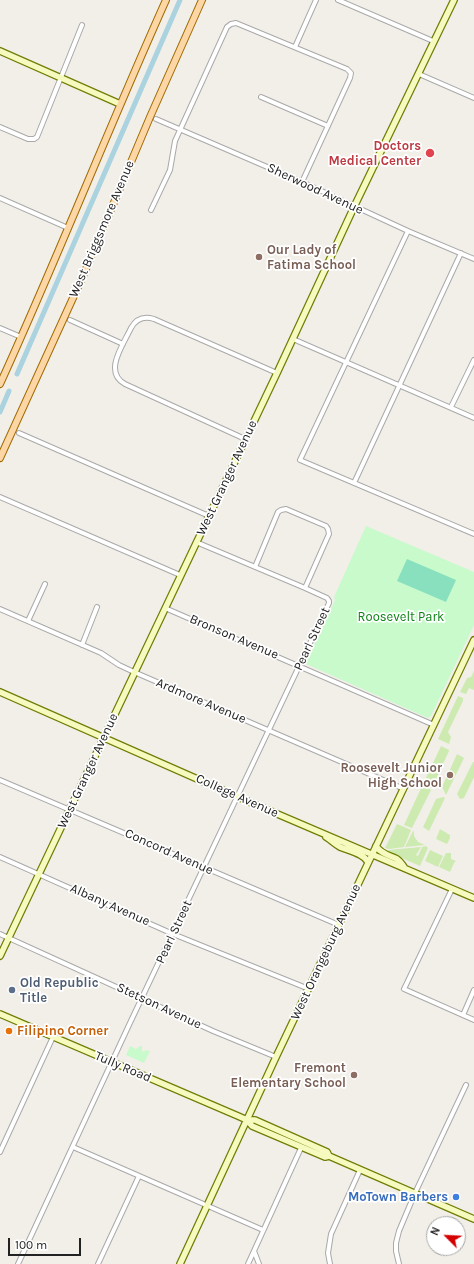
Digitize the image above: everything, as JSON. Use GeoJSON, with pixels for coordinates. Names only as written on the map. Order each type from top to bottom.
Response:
{"type":"FeatureCollection","features":[{"type":"Feature","properties":{"kind":"main road"},"geometry":{"type":"LineString","coordinates":[[0,384],[166,0]]}},
{"type":"Feature","properties":{"kind":"main road","name":"West Briggsmore Avenue"},"geometry":{"type":"LineString","coordinates":[[0,458],[82,276],[202,0]]}},
{"type":"Feature","properties":{"kind":"street"},"geometry":{"type":"LineString","coordinates":[[295,47],[316,0]]}},
{"type":"Feature","properties":{"kind":"street"},"geometry":{"type":"LineString","coordinates":[[338,0],[433,41]]}},
{"type":"Feature","properties":{"kind":"street","name":"West Granger Avenue"},"geometry":{"type":"LineString","coordinates":[[0,956],[277,373],[354,207],[454,0]]}},
{"type":"Feature","properties":{"kind":"street"},"geometry":{"type":"LineString","coordinates":[[151,210],[169,173],[175,141],[227,27],[236,23],[347,69],[350,73],[350,78],[302,182]]}},
{"type":"Feature","properties":{"kind":"street"},"geometry":{"type":"LineString","coordinates":[[0,127],[28,139],[34,139],[37,137],[82,25]]}},
{"type":"Feature","properties":{"kind":"street"},"geometry":{"type":"LineString","coordinates":[[0,52],[120,104]]}},
{"type":"Feature","properties":{"kind":"street"},"geometry":{"type":"LineString","coordinates":[[419,74],[474,98]]}},
{"type":"Feature","properties":{"kind":"street"},"geometry":{"type":"LineString","coordinates":[[261,97],[328,126]]}},
{"type":"Feature","properties":{"kind":"street","name":"Sherwood Avenue"},"geometry":{"type":"LineString","coordinates":[[156,119],[474,259]]}},
{"type":"Feature","properties":{"kind":"street"},"geometry":{"type":"LineString","coordinates":[[0,198],[68,228]]}},
{"type":"Feature","properties":{"kind":"street"},"geometry":{"type":"LineString","coordinates":[[408,231],[300,460],[474,534]]}},
{"type":"Feature","properties":{"kind":"street"},"geometry":{"type":"LineString","coordinates":[[354,483],[461,253]]}},
{"type":"Feature","properties":{"kind":"street"},"geometry":{"type":"LineString","coordinates":[[245,439],[121,382],[116,376],[114,368],[134,323],[140,319],[150,318],[277,373]]}},
{"type":"Feature","properties":{"kind":"street"},"geometry":{"type":"LineString","coordinates":[[70,320],[124,344]]}},
{"type":"Feature","properties":{"kind":"street"},"geometry":{"type":"LineString","coordinates":[[0,328],[21,337]]}},
{"type":"Feature","properties":{"kind":"street"},"geometry":{"type":"LineString","coordinates":[[293,339],[474,418]]}},
{"type":"Feature","properties":{"kind":"street"},"geometry":{"type":"LineString","coordinates":[[451,407],[474,360]]}},
{"type":"Feature","properties":{"kind":"street"},"geometry":{"type":"LineString","coordinates":[[19,433],[209,516]]}},
{"type":"Feature","properties":{"kind":"street"},"geometry":{"type":"LineString","coordinates":[[0,497],[180,575]]}},
{"type":"Feature","properties":{"kind":"street"},"geometry":{"type":"LineString","coordinates":[[196,542],[255,567],[305,588],[329,534],[328,529],[326,526],[286,509],[280,510],[255,567]]}},
{"type":"Feature","properties":{"kind":"street"},"geometry":{"type":"LineString","coordinates":[[28,621],[45,584]]}},
{"type":"Feature","properties":{"kind":"street","name":"Pearl Street"},"geometry":{"type":"LineString","coordinates":[[18,1264],[142,998],[329,604],[329,600],[326,598],[305,588]]}},
{"type":"Feature","properties":{"kind":"street"},"geometry":{"type":"LineString","coordinates":[[82,645],[97,607]]}},
{"type":"Feature","properties":{"kind":"street","name":"Bronson Avenue"},"geometry":{"type":"LineString","coordinates":[[165,608],[434,725]]}},
{"type":"Feature","properties":{"kind":"street","name":"Ardmore Avenue"},"geometry":{"type":"LineString","coordinates":[[0,609],[101,653],[119,665],[134,672],[404,789]]}},
{"type":"Feature","properties":{"kind":"street","name":"West Orangeburg Avenue"},"geometry":{"type":"LineString","coordinates":[[180,1264],[338,925],[474,640]]}},
{"type":"Feature","properties":{"kind":"street","name":"College Avenue"},"geometry":{"type":"LineString","coordinates":[[0,692],[474,898]]}},
{"type":"Feature","properties":{"kind":"street","name":"Concord Avenue"},"geometry":{"type":"LineString","coordinates":[[0,780],[338,925]]}},
{"type":"Feature","properties":{"kind":"street"},"geometry":{"type":"LineString","coordinates":[[321,832],[338,846],[361,856],[368,862]]}},
{"type":"Feature","properties":{"kind":"street"},"geometry":{"type":"LineString","coordinates":[[376,846],[379,850],[397,860],[407,870]]}},
{"type":"Feature","properties":{"kind":"street","name":"Albany Avenue"},"geometry":{"type":"LineString","coordinates":[[0,857],[39,873],[173,934],[308,989]]}},
{"type":"Feature","properties":{"kind":"street"},"geometry":{"type":"LineString","coordinates":[[452,889],[404,989],[474,1020]]}},
{"type":"Feature","properties":{"kind":"street","name":"Stetson Avenue"},"geometry":{"type":"LineString","coordinates":[[0,934],[213,1031],[276,1057]]}},
{"type":"Feature","properties":{"kind":"street"},"geometry":{"type":"LineString","coordinates":[[462,1015],[474,990]]}},
{"type":"Feature","properties":{"kind":"street","name":"Tully Road"},"geometry":{"type":"LineString","coordinates":[[0,1014],[247,1120],[255,1120],[262,1123],[327,1152],[329,1156]]}},
{"type":"Feature","properties":{"kind":"street"},"geometry":{"type":"LineString","coordinates":[[1,1149],[53,1036]]}},
{"type":"Feature","properties":{"kind":"street"},"geometry":{"type":"LineString","coordinates":[[399,1264],[396,1251],[398,1236],[415,1193],[466,1085]]}},
{"type":"Feature","properties":{"kind":"street","name":"Tully Road"},"geometry":{"type":"LineString","coordinates":[[247,1120],[252,1126],[301,1148],[325,1157],[329,1156],[474,1219]]}},
{"type":"Feature","properties":{"kind":"street"},"geometry":{"type":"LineString","coordinates":[[73,1147],[263,1230]]}},
{"type":"Feature","properties":{"kind":"street"},"geometry":{"type":"LineString","coordinates":[[248,1264],[301,1148]]}},
{"type":"Feature","properties":{"kind":"street"},"geometry":{"type":"LineString","coordinates":[[330,1264],[328,1253],[331,1234],[360,1170]]}},
{"type":"Feature","properties":{"kind":"street"},"geometry":{"type":"LineString","coordinates":[[98,1264],[138,1176]]}},
{"type":"Feature","properties":{"kind":"street"},"geometry":{"type":"LineString","coordinates":[[254,1251],[259,1264]]}},
{"type":"Feature","properties":{"kind":"green space","name":"Roosevelt Park"},"geometry":{"type":"Polygon","coordinates":[[[366,526],[474,572],[474,625],[431,716],[428,718],[306,664],[366,526]]]}},
{"type":"Feature","properties":{"kind":"green space"},"geometry":{"type":"Polygon","coordinates":[[[407,559],[456,580],[446,602],[397,581],[407,559]]]}},
{"type":"Feature","properties":{"kind":"green space"},"geometry":{"type":"Polygon","coordinates":[[[474,671],[474,690],[469,688],[466,694],[460,692],[467,678],[471,677],[474,671]]]}},
{"type":"Feature","properties":{"kind":"green space"},"geometry":{"type":"Polygon","coordinates":[[[458,696],[463,698],[463,701],[448,732],[451,737],[449,744],[438,739],[458,696]]]}},
{"type":"Feature","properties":{"kind":"green space"},"geometry":{"type":"Polygon","coordinates":[[[441,746],[449,751],[432,788],[423,784],[441,746]]]}},
{"type":"Feature","properties":{"kind":"green space"},"geometry":{"type":"Polygon","coordinates":[[[457,754],[464,758],[446,795],[442,787],[457,754]]]}},
{"type":"Feature","properties":{"kind":"green space"},"geometry":{"type":"Polygon","coordinates":[[[473,762],[474,777],[464,798],[460,799],[457,794],[473,762]]]}},
{"type":"Feature","properties":{"kind":"green space"},"geometry":{"type":"Polygon","coordinates":[[[422,786],[431,790],[412,828],[404,825],[422,786]]]}},
{"type":"Feature","properties":{"kind":"green space"},"geometry":{"type":"Polygon","coordinates":[[[443,797],[445,798],[429,831],[423,827],[436,799],[443,797]]]}},
{"type":"Feature","properties":{"kind":"green space"},"geometry":{"type":"Polygon","coordinates":[[[397,824],[411,830],[404,847],[389,849],[385,848],[397,824]]]}},
{"type":"Feature","properties":{"kind":"green space"},"geometry":{"type":"Polygon","coordinates":[[[440,829],[450,835],[447,844],[436,839],[440,829]]]}},
{"type":"Feature","properties":{"kind":"green space"},"geometry":{"type":"Polygon","coordinates":[[[413,831],[418,842],[425,845],[405,847],[413,831]]]}},
{"type":"Feature","properties":{"kind":"green space"},"geometry":{"type":"Polygon","coordinates":[[[426,846],[428,848],[420,866],[388,852],[388,850],[421,847],[416,855],[418,856],[422,847],[426,846]]]}},
{"type":"Feature","properties":{"kind":"green space"},"geometry":{"type":"Polygon","coordinates":[[[430,850],[443,856],[438,867],[425,861],[430,850]]]}},
{"type":"Feature","properties":{"kind":"green space"},"geometry":{"type":"Polygon","coordinates":[[[446,853],[451,853],[451,859],[456,861],[450,872],[439,867],[446,853]]]}},
{"type":"Feature","properties":{"kind":"green space"},"geometry":{"type":"Polygon","coordinates":[[[130,1046],[136,1049],[142,1046],[142,1051],[150,1051],[144,1063],[126,1055],[130,1046]]]}},
{"type":"Feature","properties":{"kind":"waterway"},"geometry":{"type":"LineString","coordinates":[[17,374],[180,0]]}},
{"type":"Feature","properties":{"kind":"waterway"},"geometry":{"type":"LineString","coordinates":[[0,412],[9,391]]}},
{"type":"Feature","properties":{"kind":"place","name":"Doctors Medical Center"},"geometry":{"type":"Point","coordinates":[430,153]}},
{"type":"Feature","properties":{"kind":"place","name":"Our Lady of Fatima School"},"geometry":{"type":"Point","coordinates":[259,257]}},
{"type":"Feature","properties":{"kind":"place","name":"Roosevelt Junior High School"},"geometry":{"type":"Point","coordinates":[450,775]}},
{"type":"Feature","properties":{"kind":"place","name":"Old Republic Title"},"geometry":{"type":"Point","coordinates":[12,990]}},
{"type":"Feature","properties":{"kind":"place","name":"Filipino Corner"},"geometry":{"type":"Point","coordinates":[9,1031]}},
{"type":"Feature","properties":{"kind":"place","name":"Fremont Elementary School"},"geometry":{"type":"Point","coordinates":[354,1075]}},
{"type":"Feature","properties":{"kind":"place","name":"MoTown Barbers"},"geometry":{"type":"Point","coordinates":[456,1197]}}]}
